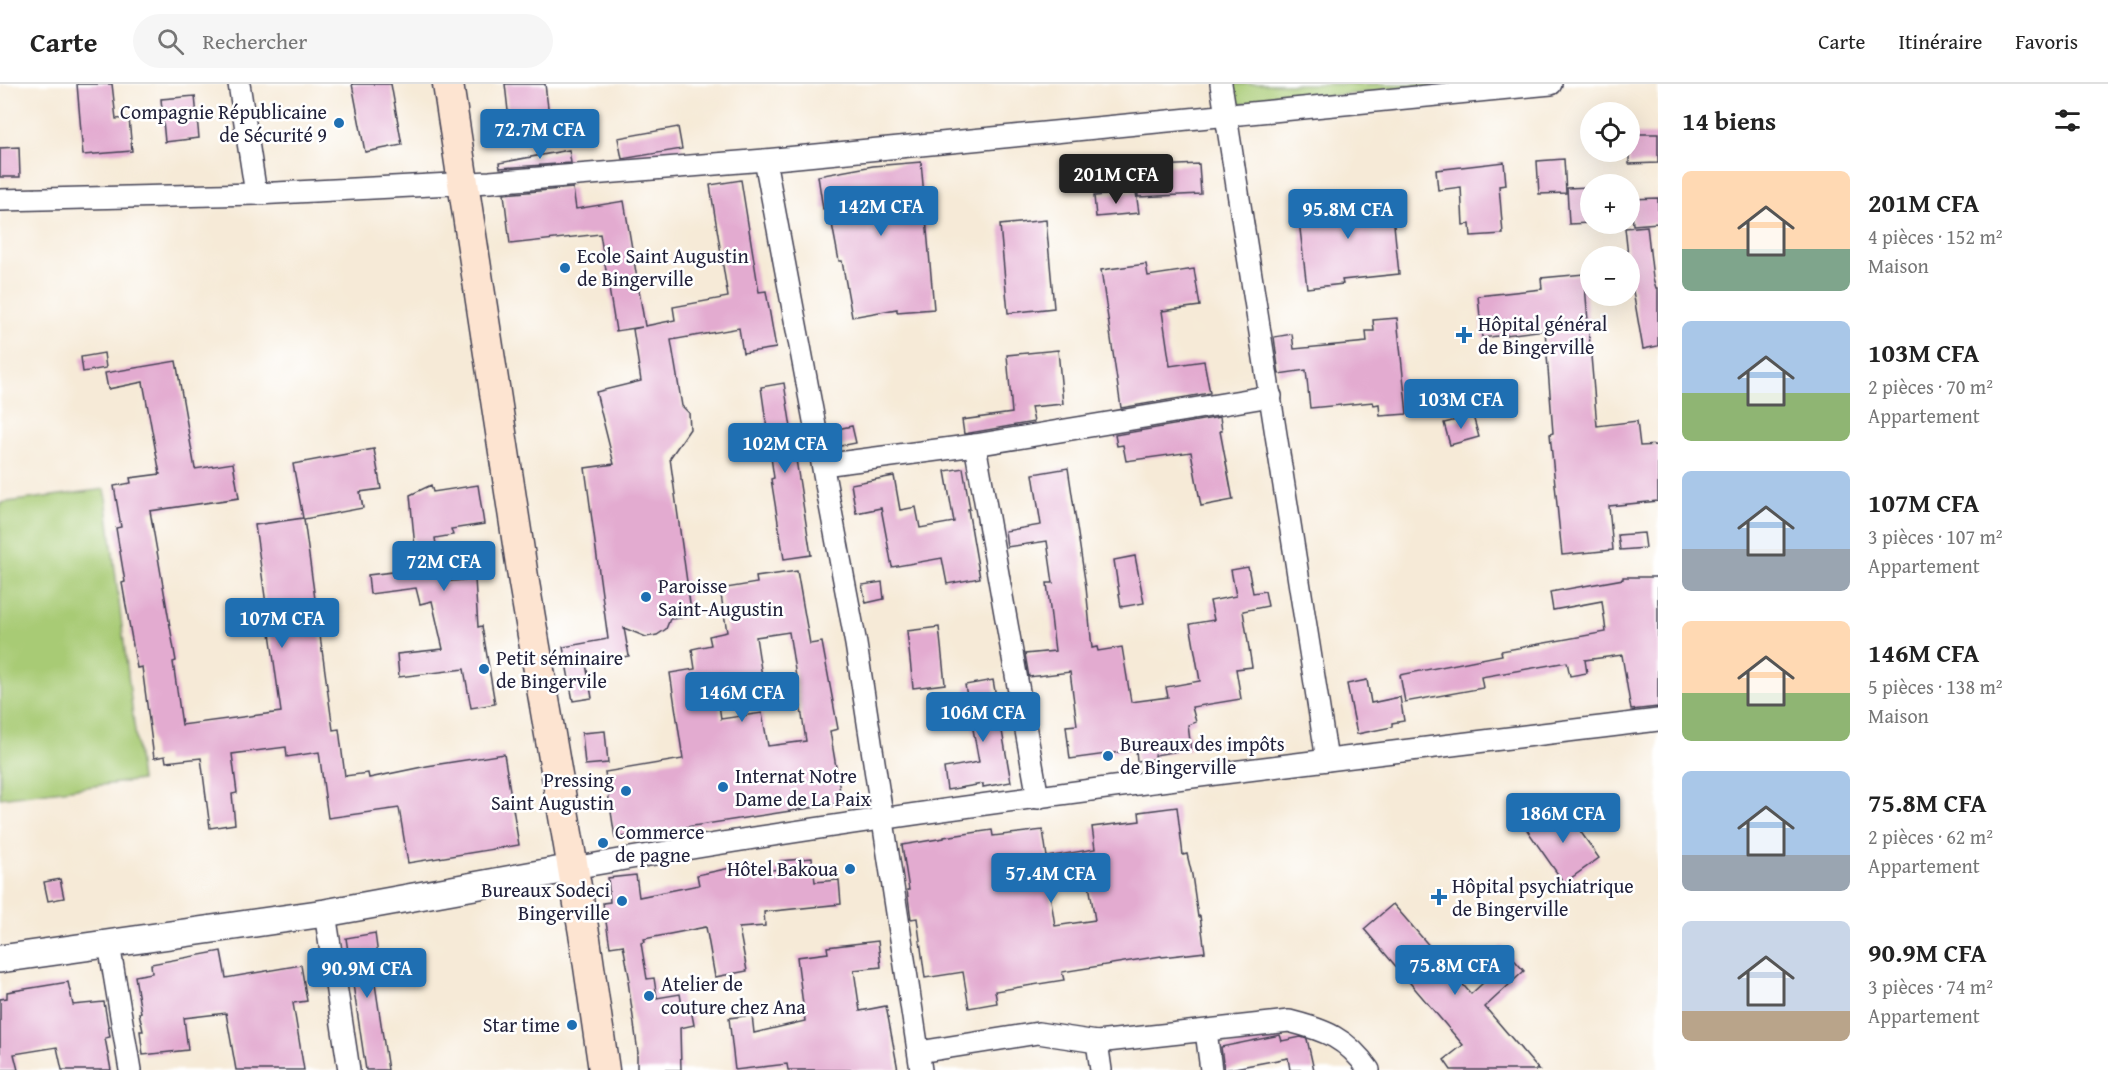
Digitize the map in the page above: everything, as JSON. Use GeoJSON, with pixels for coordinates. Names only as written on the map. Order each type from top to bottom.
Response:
{"type":"FeatureCollection","features":[{"type":"Feature","properties":{"kind":"main road"},"geometry":{"type":"LineString","coordinates":[[448,84],[523,577],[573,868],[604,1070]]}},
{"type":"Feature","properties":{"kind":"street"},"geometry":{"type":"LineString","coordinates":[[240,84],[256,194]]}},
{"type":"Feature","properties":{"kind":"street"},"geometry":{"type":"LineString","coordinates":[[1221,84],[1327,760]]}},
{"type":"Feature","properties":{"kind":"street"},"geometry":{"type":"LineString","coordinates":[[0,200],[256,194],[464,183],[765,160],[1551,84]]}},
{"type":"Feature","properties":{"kind":"street"},"geometry":{"type":"LineString","coordinates":[[765,160],[856,644],[920,1061],[1038,1033],[1097,1042],[1288,1021],[1313,1027],[1334,1036],[1358,1054],[1369,1070]]}},
{"type":"Feature","properties":{"kind":"street"},"geometry":{"type":"LineString","coordinates":[[823,465],[975,445],[1270,396]]}},
{"type":"Feature","properties":{"kind":"street"},"geometry":{"type":"LineString","coordinates":[[975,445],[1038,798]]}},
{"type":"Feature","properties":{"kind":"street"},"geometry":{"type":"LineString","coordinates":[[0,959],[325,913],[573,868],[882,820],[1327,760],[1658,720]]}},
{"type":"Feature","properties":{"kind":"street"},"geometry":{"type":"LineString","coordinates":[[325,913],[349,1070]]}},
{"type":"Feature","properties":{"kind":"street"},"geometry":{"type":"LineString","coordinates":[[109,944],[130,1070]]}},
{"type":"Feature","properties":{"kind":"street"},"geometry":{"type":"LineString","coordinates":[[1206,1031],[1211,1070]]}},
{"type":"Feature","properties":{"kind":"street"},"geometry":{"type":"LineString","coordinates":[[1097,1042],[1101,1070]]}},
{"type":"Feature","properties":{"kind":"green space"},"geometry":{"type":"Polygon","coordinates":[[[1219,84],[1462,84],[1221,106],[1219,84]]]}},
{"type":"Feature","properties":{"kind":"green space"},"geometry":{"type":"Polygon","coordinates":[[[105,489],[141,780],[0,798],[0,503],[105,489]]]}},
{"type":"Feature","properties":{"kind":"building"},"geometry":{"type":"Polygon","coordinates":[[[77,84],[112,84],[116,119],[129,118],[132,151],[83,155],[77,84]]]}},
{"type":"Feature","properties":{"kind":"building"},"geometry":{"type":"Polygon","coordinates":[[[352,84],[391,84],[402,145],[365,152],[352,84]]]}},
{"type":"Feature","properties":{"kind":"building"},"geometry":{"type":"Polygon","coordinates":[[[505,84],[545,84],[549,115],[509,120],[505,84]]]}},
{"type":"Feature","properties":{"kind":"building"},"geometry":{"type":"Polygon","coordinates":[[[195,96],[199,138],[165,142],[161,99],[195,96]]]}},
{"type":"Feature","properties":{"kind":"building"},"geometry":{"type":"Polygon","coordinates":[[[678,127],[682,149],[622,159],[618,138],[678,127]]]}},
{"type":"Feature","properties":{"kind":"building"},"geometry":{"type":"Polygon","coordinates":[[[1640,134],[1658,134],[1658,163],[1629,164],[1629,162],[1640,162],[1640,134]]]}},
{"type":"Feature","properties":{"kind":"building"},"geometry":{"type":"Polygon","coordinates":[[[19,147],[20,177],[0,177],[0,148],[19,147]]]}},
{"type":"Feature","properties":{"kind":"building"},"geometry":{"type":"Polygon","coordinates":[[[569,150],[571,163],[500,168],[499,163],[569,150]]]}},
{"type":"Feature","properties":{"kind":"building"},"geometry":{"type":"Polygon","coordinates":[[[1564,159],[1566,193],[1539,194],[1537,161],[1564,159]]]}},
{"type":"Feature","properties":{"kind":"building"},"geometry":{"type":"Polygon","coordinates":[[[921,162],[934,309],[897,312],[897,309],[852,317],[842,261],[839,261],[829,208],[823,209],[818,176],[873,166],[921,162]]]}},
{"type":"Feature","properties":{"kind":"building"},"geometry":{"type":"Polygon","coordinates":[[[1504,162],[1506,185],[1499,186],[1503,234],[1471,236],[1470,224],[1463,225],[1461,187],[1438,190],[1436,170],[1504,162]]]}},
{"type":"Feature","properties":{"kind":"building"},"geometry":{"type":"Polygon","coordinates":[[[1199,164],[1201,194],[1138,197],[1137,167],[1199,164]]]}},
{"type":"Feature","properties":{"kind":"building"},"geometry":{"type":"Polygon","coordinates":[[[741,180],[759,292],[766,291],[776,348],[743,353],[739,328],[671,340],[682,406],[689,413],[690,429],[670,458],[691,611],[681,618],[670,619],[666,629],[657,635],[646,637],[624,628],[629,656],[586,664],[592,698],[573,701],[563,647],[608,639],[585,468],[614,464],[596,392],[641,381],[633,329],[642,327],[616,331],[600,234],[510,244],[504,194],[573,188],[576,209],[624,201],[645,326],[675,320],[673,307],[728,297],[710,185],[741,180]]]}},
{"type":"Feature","properties":{"kind":"building"},"geometry":{"type":"Polygon","coordinates":[[[1580,187],[1580,223],[1569,224],[1567,188],[1580,187]]]}},
{"type":"Feature","properties":{"kind":"building"},"geometry":{"type":"Polygon","coordinates":[[[1136,192],[1139,213],[1096,217],[1094,196],[1136,192]]]}},
{"type":"Feature","properties":{"kind":"building"},"geometry":{"type":"Polygon","coordinates":[[[1391,195],[1399,274],[1342,280],[1343,284],[1307,288],[1297,204],[1391,195]]]}},
{"type":"Feature","properties":{"kind":"building"},"geometry":{"type":"Polygon","coordinates":[[[1658,198],[1658,223],[1640,224],[1640,199],[1658,198]]]}},
{"type":"Feature","properties":{"kind":"building"},"geometry":{"type":"Polygon","coordinates":[[[1046,220],[1054,308],[1008,313],[1000,225],[1046,220]]]}},
{"type":"Feature","properties":{"kind":"building"},"geometry":{"type":"Polygon","coordinates":[[[1647,226],[1653,278],[1658,288],[1658,346],[1643,349],[1636,306],[1640,306],[1640,246],[1627,246],[1626,234],[1640,234],[1640,227],[1647,226]]]}},
{"type":"Feature","properties":{"kind":"building"},"geometry":{"type":"Polygon","coordinates":[[[1146,264],[1148,276],[1194,269],[1200,306],[1162,311],[1170,366],[1204,361],[1210,393],[1121,408],[1101,270],[1146,264]]]}},
{"type":"Feature","properties":{"kind":"building"},"geometry":{"type":"Polygon","coordinates":[[[1580,274],[1580,306],[1587,306],[1597,426],[1637,421],[1640,446],[1658,445],[1658,501],[1609,506],[1613,550],[1562,555],[1550,434],[1553,433],[1545,330],[1482,338],[1478,296],[1542,289],[1541,278],[1580,274]]]}},
{"type":"Feature","properties":{"kind":"building"},"geometry":{"type":"Polygon","coordinates":[[[1397,318],[1407,414],[1380,416],[1379,404],[1374,405],[1373,402],[1310,408],[1306,370],[1279,374],[1274,337],[1292,334],[1294,349],[1367,342],[1366,331],[1374,331],[1373,320],[1397,318]]]}},
{"type":"Feature","properties":{"kind":"building"},"geometry":{"type":"Polygon","coordinates":[[[1058,350],[1063,404],[1031,407],[1034,422],[964,434],[962,420],[1012,413],[1007,355],[1058,350]]]}},
{"type":"Feature","properties":{"kind":"building"},"geometry":{"type":"Polygon","coordinates":[[[104,353],[106,368],[83,372],[81,357],[104,353]]]}},
{"type":"Feature","properties":{"kind":"building"},"geometry":{"type":"Polygon","coordinates":[[[176,361],[195,469],[233,463],[239,498],[150,511],[176,661],[173,662],[182,725],[281,712],[255,525],[303,518],[293,464],[374,449],[381,489],[360,492],[363,508],[304,519],[333,730],[339,729],[345,776],[368,773],[369,778],[504,754],[519,845],[408,863],[399,808],[328,818],[319,752],[287,757],[286,747],[232,754],[237,793],[232,794],[235,824],[210,828],[201,758],[166,762],[165,756],[154,758],[142,667],[137,668],[122,583],[125,582],[116,528],[121,527],[114,486],[131,483],[130,478],[160,474],[143,382],[108,389],[105,373],[176,361]]]}},
{"type":"Feature","properties":{"kind":"building"},"geometry":{"type":"Polygon","coordinates":[[[784,383],[811,555],[784,559],[771,479],[774,478],[761,387],[784,383]]]}},
{"type":"Feature","properties":{"kind":"building"},"geometry":{"type":"Polygon","coordinates":[[[1473,416],[1479,437],[1450,445],[1444,423],[1473,416]]]}},
{"type":"Feature","properties":{"kind":"building"},"geometry":{"type":"Polygon","coordinates":[[[1220,417],[1222,431],[1220,431],[1233,500],[1201,506],[1191,452],[1126,461],[1123,445],[1117,446],[1115,435],[1220,417]]]}},
{"type":"Feature","properties":{"kind":"building"},"geometry":{"type":"Polygon","coordinates":[[[852,426],[856,443],[835,447],[832,430],[852,426]]]}},
{"type":"Feature","properties":{"kind":"building"},"geometry":{"type":"Polygon","coordinates":[[[963,468],[980,578],[947,584],[942,558],[892,567],[881,508],[856,513],[851,484],[894,476],[900,510],[916,507],[920,528],[954,522],[945,471],[963,468]]]}},
{"type":"Feature","properties":{"kind":"building"},"geometry":{"type":"Polygon","coordinates":[[[1068,468],[1086,587],[1092,648],[1097,647],[1098,651],[1122,647],[1131,702],[1168,697],[1166,687],[1200,681],[1190,624],[1214,620],[1210,601],[1236,596],[1231,570],[1248,567],[1253,593],[1265,591],[1268,606],[1243,611],[1252,667],[1236,669],[1241,699],[1192,707],[1196,722],[1188,725],[1191,749],[1155,755],[1156,759],[1137,761],[1136,750],[1070,759],[1066,726],[1077,725],[1070,672],[1029,677],[1025,654],[1055,651],[1047,583],[1053,583],[1047,541],[1007,547],[1005,531],[1041,525],[1033,474],[1068,468]]]}},
{"type":"Feature","properties":{"kind":"building"},"geometry":{"type":"Polygon","coordinates":[[[431,485],[433,492],[478,485],[484,524],[451,529],[453,535],[435,538],[442,582],[475,579],[478,627],[482,626],[495,704],[471,708],[464,669],[399,677],[397,654],[443,649],[432,601],[420,604],[416,588],[370,594],[368,575],[417,569],[410,495],[431,485]]]}},
{"type":"Feature","properties":{"kind":"building"},"geometry":{"type":"Polygon","coordinates":[[[1644,533],[1646,548],[1620,550],[1618,535],[1644,533]]]}},
{"type":"Feature","properties":{"kind":"building"},"geometry":{"type":"Polygon","coordinates":[[[1135,556],[1144,603],[1121,607],[1114,560],[1135,556]]]}},
{"type":"Feature","properties":{"kind":"building"},"geometry":{"type":"Polygon","coordinates":[[[797,571],[810,644],[822,642],[838,729],[830,731],[842,803],[615,838],[605,772],[683,759],[670,673],[695,669],[692,649],[711,645],[709,636],[727,632],[720,589],[757,583],[756,577],[797,571]],[[789,632],[756,637],[762,676],[716,683],[721,719],[762,713],[768,746],[806,741],[789,632]]]}},
{"type":"Feature","properties":{"kind":"building"},"geometry":{"type":"Polygon","coordinates":[[[1623,577],[1658,577],[1658,707],[1631,710],[1622,655],[1585,660],[1587,673],[1570,676],[1567,662],[1481,677],[1483,688],[1405,702],[1400,675],[1502,655],[1501,651],[1606,632],[1602,601],[1553,610],[1550,592],[1623,579],[1623,577]]]}},
{"type":"Feature","properties":{"kind":"building"},"geometry":{"type":"Polygon","coordinates":[[[882,582],[884,599],[866,603],[862,585],[882,582]]]}},
{"type":"Feature","properties":{"kind":"building"},"geometry":{"type":"Polygon","coordinates":[[[939,627],[945,684],[913,688],[907,631],[939,627]]]}},
{"type":"Feature","properties":{"kind":"building"},"geometry":{"type":"Polygon","coordinates":[[[993,680],[1011,782],[947,790],[944,768],[979,762],[965,685],[993,680]]]}},
{"type":"Feature","properties":{"kind":"building"},"geometry":{"type":"Polygon","coordinates":[[[1367,680],[1371,703],[1400,697],[1404,721],[1392,723],[1392,727],[1357,734],[1347,684],[1367,680]]]}},
{"type":"Feature","properties":{"kind":"building"},"geometry":{"type":"Polygon","coordinates":[[[605,731],[608,763],[585,765],[582,733],[605,731]]]}},
{"type":"Feature","properties":{"kind":"building"},"geometry":{"type":"Polygon","coordinates":[[[1562,805],[1599,858],[1564,883],[1527,830],[1562,805]]]}},
{"type":"Feature","properties":{"kind":"building"},"geometry":{"type":"Polygon","coordinates":[[[1177,807],[1183,855],[1187,854],[1192,875],[1205,952],[1161,956],[1062,972],[1064,980],[995,991],[997,1003],[969,1008],[963,972],[925,978],[917,918],[911,919],[902,845],[992,830],[993,836],[1043,830],[1047,857],[1095,849],[1092,827],[1140,821],[1139,812],[1177,807]],[[1087,873],[1048,880],[1055,926],[1095,920],[1087,873]]]}},
{"type":"Feature","properties":{"kind":"building"},"geometry":{"type":"Polygon","coordinates":[[[812,858],[815,882],[839,880],[841,904],[764,912],[765,926],[739,928],[747,971],[715,977],[706,927],[644,939],[645,942],[641,943],[647,979],[654,978],[657,998],[680,994],[682,1006],[690,1004],[694,1025],[680,1028],[681,1070],[637,1070],[638,1053],[628,981],[630,981],[623,945],[610,947],[603,903],[610,902],[608,878],[636,875],[639,897],[699,885],[697,875],[740,866],[741,873],[781,869],[780,861],[812,858]]]}},
{"type":"Feature","properties":{"kind":"building"},"geometry":{"type":"Polygon","coordinates":[[[60,879],[64,898],[48,901],[44,882],[60,879]]]}},
{"type":"Feature","properties":{"kind":"building"},"geometry":{"type":"Polygon","coordinates":[[[1393,904],[1471,994],[1494,973],[1484,962],[1502,946],[1524,971],[1485,1007],[1539,1070],[1451,1070],[1444,1060],[1463,1045],[1364,929],[1393,904]]]}},
{"type":"Feature","properties":{"kind":"building"},"geometry":{"type":"Polygon","coordinates":[[[375,933],[379,963],[372,964],[388,1070],[366,1070],[346,938],[375,933]]]}},
{"type":"Feature","properties":{"kind":"building"},"geometry":{"type":"Polygon","coordinates":[[[878,941],[881,967],[854,970],[860,1011],[886,1006],[898,1070],[788,1070],[787,1064],[735,1070],[729,1018],[752,1015],[754,1033],[805,1021],[797,957],[828,953],[827,947],[878,941]]]}},
{"type":"Feature","properties":{"kind":"building"},"geometry":{"type":"Polygon","coordinates":[[[221,951],[226,978],[301,965],[307,1001],[293,1003],[304,1070],[236,1070],[226,1013],[184,1018],[188,1050],[143,1055],[140,1031],[143,1031],[135,976],[152,973],[151,964],[221,951]]]}},
{"type":"Feature","properties":{"kind":"building"},"geometry":{"type":"Polygon","coordinates":[[[68,982],[73,1005],[104,1002],[110,1037],[105,1038],[111,1070],[62,1070],[57,1047],[14,1054],[18,1070],[0,1070],[0,999],[7,998],[7,992],[68,982]]]}},
{"type":"Feature","properties":{"kind":"building"},"geometry":{"type":"Polygon","coordinates":[[[1280,1035],[1282,1041],[1301,1037],[1307,1039],[1314,1070],[1290,1070],[1288,1058],[1224,1070],[1221,1047],[1280,1035]]]}},
{"type":"Feature","properties":{"kind":"place","name":"Compagnie Républicaine de Sécurité 9"},"geometry":{"type":"Point","coordinates":[339,123]}},
{"type":"Feature","properties":{"kind":"place","name":"Ecole Saint Augustin de Bingerville"},"geometry":{"type":"Point","coordinates":[565,268]}},
{"type":"Feature","properties":{"kind":"place","name":"Hôpital général de Bingerville"},"geometry":{"type":"Point","coordinates":[1464,335]}},
{"type":"Feature","properties":{"kind":"place","name":"Paroisse Saint-Augustin"},"geometry":{"type":"Point","coordinates":[646,597]}},
{"type":"Feature","properties":{"kind":"place","name":"Petit séminaire de Bingervile"},"geometry":{"type":"Point","coordinates":[484,669]}},
{"type":"Feature","properties":{"kind":"place","name":"Bureaux des impôts de Bingerville"},"geometry":{"type":"Point","coordinates":[1108,756]}},
{"type":"Feature","properties":{"kind":"place","name":"Internat Notre Dame de La Paix"},"geometry":{"type":"Point","coordinates":[723,787]}},
{"type":"Feature","properties":{"kind":"place","name":"Pressing Saint Augustin"},"geometry":{"type":"Point","coordinates":[626,791]}},
{"type":"Feature","properties":{"kind":"place","name":"Commerce de pagne"},"geometry":{"type":"Point","coordinates":[603,843]}},
{"type":"Feature","properties":{"kind":"place","name":"Hôtel Bakoua"},"geometry":{"type":"Point","coordinates":[850,869]}},
{"type":"Feature","properties":{"kind":"place","name":"Hôpital psychiatrique de Bingerville"},"geometry":{"type":"Point","coordinates":[1439,897]}},
{"type":"Feature","properties":{"kind":"place","name":"Bureaux Sodeci Bingerville"},"geometry":{"type":"Point","coordinates":[622,901]}},
{"type":"Feature","properties":{"kind":"place","name":"Atelier de couture chez Ana"},"geometry":{"type":"Point","coordinates":[649,996]}},
{"type":"Feature","properties":{"kind":"place","name":"Star time"},"geometry":{"type":"Point","coordinates":[572,1025]}}]}
